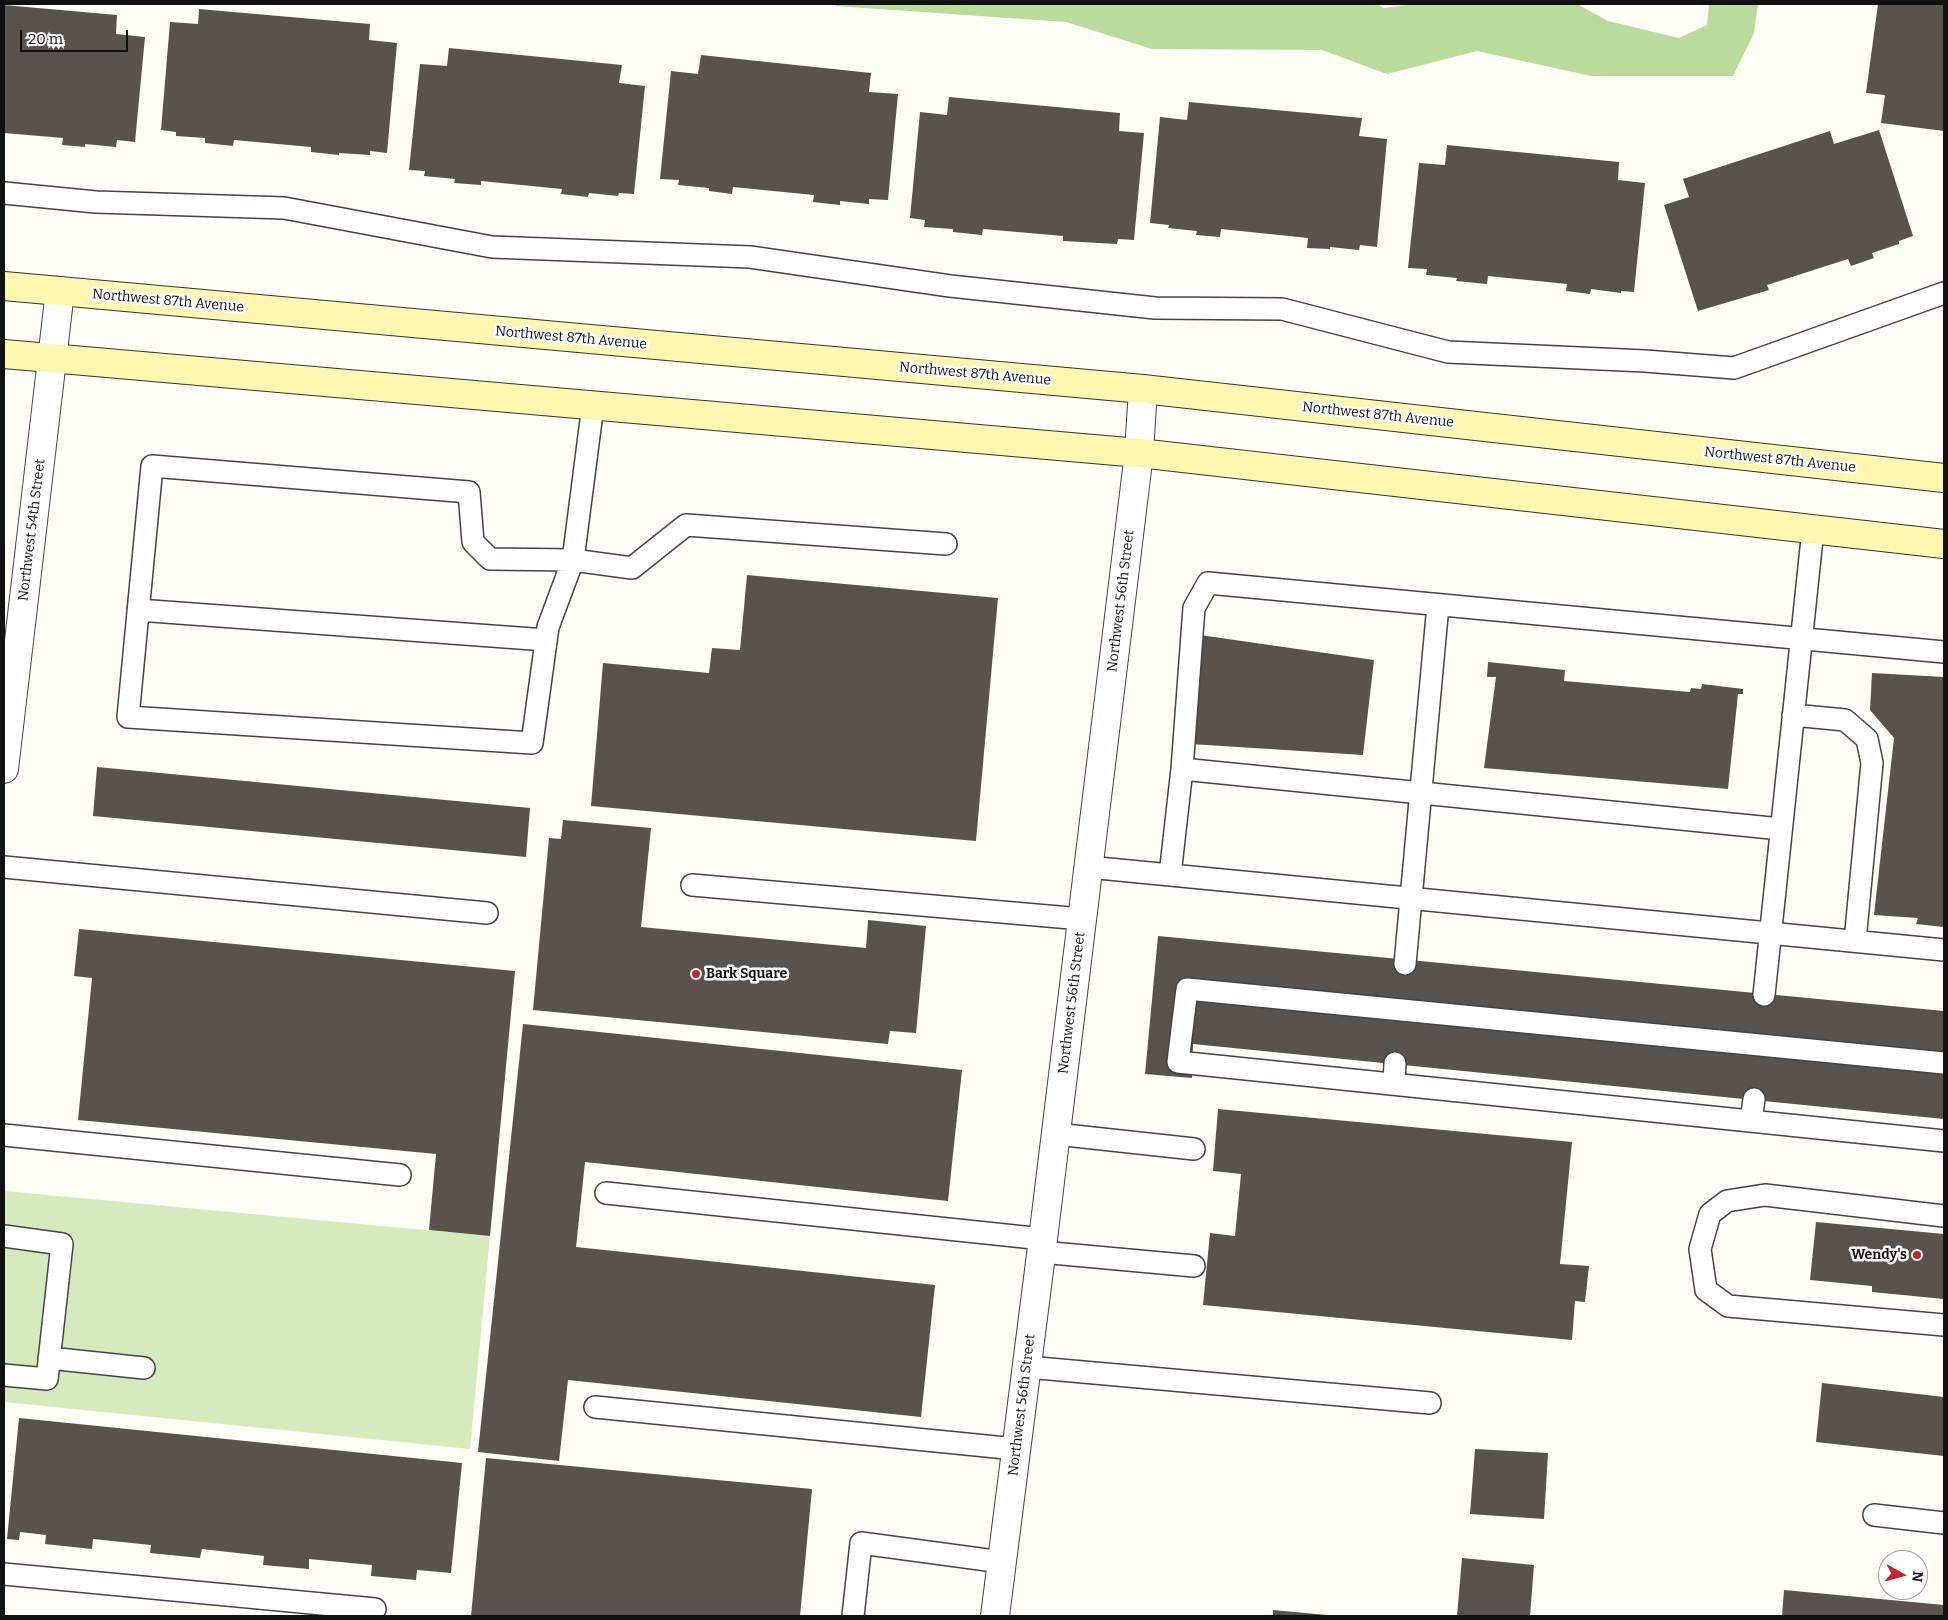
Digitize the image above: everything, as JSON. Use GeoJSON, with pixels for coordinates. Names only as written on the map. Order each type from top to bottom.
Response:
{"type":"FeatureCollection","features":[{"type":"Feature","properties":{"kind":"main road","name":"Northwest 87th Avenue"},"geometry":{"type":"LineString","coordinates":[[4,286],[1143,389],[1944,478]]}},
{"type":"Feature","properties":{"kind":"main road"},"geometry":{"type":"LineString","coordinates":[[4,354],[1139,453],[1944,544]]}},
{"type":"Feature","properties":{"kind":"street","name":"Northwest 54th Street"},"geometry":{"type":"LineString","coordinates":[[4,769],[60,291]]}},
{"type":"Feature","properties":{"kind":"street","name":"Northwest 56th Street"},"geometry":{"type":"LineString","coordinates":[[995,1616],[1139,453],[1143,389]]}},
{"type":"Feature","properties":{"kind":"lane"},"geometry":{"type":"LineString","coordinates":[[4,193],[96,202],[284,208],[492,247],[750,257],[950,286],[1154,308],[1282,309],[1448,352],[1645,361],[1734,368],[1944,293]]}},
{"type":"Feature","properties":{"kind":"lane"},"geometry":{"type":"LineString","coordinates":[[593,405],[573,560],[548,627],[532,743],[128,717],[152,466],[469,492],[473,542],[490,559],[573,560],[632,568],[686,525],[946,544]]}},
{"type":"Feature","properties":{"kind":"lane"},"geometry":{"type":"LineString","coordinates":[[1764,995],[1813,529]]}},
{"type":"Feature","properties":{"kind":"lane"},"geometry":{"type":"LineString","coordinates":[[1170,875],[1182,769],[1194,608],[1208,582],[1944,652]]}},
{"type":"Feature","properties":{"kind":"lane"},"geometry":{"type":"LineString","coordinates":[[1405,964],[1438,605]]}},
{"type":"Feature","properties":{"kind":"lane"},"geometry":{"type":"LineString","coordinates":[[138,610],[546,640]]}},
{"type":"Feature","properties":{"kind":"lane"},"geometry":{"type":"LineString","coordinates":[[1793,715],[1845,720],[1867,739],[1872,763],[1855,941]]}},
{"type":"Feature","properties":{"kind":"lane"},"geometry":{"type":"LineString","coordinates":[[1182,769],[1781,829]]}},
{"type":"Feature","properties":{"kind":"lane"},"geometry":{"type":"LineString","coordinates":[[4,867],[487,913]]}},
{"type":"Feature","properties":{"kind":"lane"},"geometry":{"type":"LineString","coordinates":[[1088,867],[1944,950]]}},
{"type":"Feature","properties":{"kind":"lane"},"geometry":{"type":"LineString","coordinates":[[692,885],[1082,919]]}},
{"type":"Feature","properties":{"kind":"lane"},"geometry":{"type":"LineString","coordinates":[[1944,1064],[1186,989],[1178,1062],[1395,1073],[1751,1121],[1944,1141]]}},
{"type":"Feature","properties":{"kind":"lane"},"geometry":{"type":"LineString","coordinates":[[1751,1121],[1754,1099]]}},
{"type":"Feature","properties":{"kind":"lane"},"geometry":{"type":"LineString","coordinates":[[1056,1134],[1194,1149]]}},
{"type":"Feature","properties":{"kind":"lane"},"geometry":{"type":"LineString","coordinates":[[4,1135],[400,1175]]}},
{"type":"Feature","properties":{"kind":"lane"},"geometry":{"type":"LineString","coordinates":[[606,1193],[1194,1266]]}},
{"type":"Feature","properties":{"kind":"lane"},"geometry":{"type":"LineString","coordinates":[[1944,1216],[1765,1195],[1727,1200],[1710,1214],[1700,1249],[1706,1290],[1728,1306],[1944,1325]]}},
{"type":"Feature","properties":{"kind":"lane"},"geometry":{"type":"LineString","coordinates":[[4,1236],[62,1244],[47,1379],[4,1375]]}},
{"type":"Feature","properties":{"kind":"lane"},"geometry":{"type":"LineString","coordinates":[[50,1358],[144,1368]]}},
{"type":"Feature","properties":{"kind":"lane"},"geometry":{"type":"LineString","coordinates":[[1027,1367],[1430,1403]]}},
{"type":"Feature","properties":{"kind":"lane"},"geometry":{"type":"LineString","coordinates":[[595,1407],[1016,1449]]}},
{"type":"Feature","properties":{"kind":"lane"},"geometry":{"type":"LineString","coordinates":[[1874,1515],[1944,1523]]}},
{"type":"Feature","properties":{"kind":"lane"},"geometry":{"type":"LineString","coordinates":[[853,1616],[861,1543],[1002,1562]]}},
{"type":"Feature","properties":{"kind":"lane"},"geometry":{"type":"LineString","coordinates":[[4,1574],[375,1609]]}},
{"type":"Feature","properties":{"kind":"green space"},"geometry":{"type":"Polygon","coordinates":[[[834,4],[1377,4],[1384,8],[1414,4],[1577,4],[1608,21],[1679,38],[1707,25],[1709,4],[1758,4],[1754,33],[1733,76],[1591,76],[1477,51],[1387,74],[1322,50],[1152,49],[1066,22],[836,6],[834,4]]]}},
{"type":"Feature","properties":{"kind":"green space"},"geometry":{"type":"Polygon","coordinates":[[[4,1191],[490,1236],[470,1449],[4,1402],[4,1191]]]}},
{"type":"Feature","properties":{"kind":"building"},"geometry":{"type":"Polygon","coordinates":[[[1878,4],[1944,4],[1944,131],[1881,123],[1885,95],[1866,93],[1878,4]]]}},
{"type":"Feature","properties":{"kind":"building"},"geometry":{"type":"Polygon","coordinates":[[[4,5],[117,15],[116,34],[145,37],[135,142],[117,140],[116,147],[85,144],[85,147],[62,145],[63,138],[4,133],[4,5]]]}},
{"type":"Feature","properties":{"kind":"building"},"geometry":{"type":"Polygon","coordinates":[[[199,9],[370,24],[369,40],[397,43],[387,153],[370,151],[370,155],[339,153],[339,155],[311,152],[311,147],[234,140],[233,146],[205,143],[205,138],[176,136],[176,132],[161,130],[170,22],[198,24],[199,9]]]}},
{"type":"Feature","properties":{"kind":"building"},"geometry":{"type":"Polygon","coordinates":[[[449,48],[622,65],[619,83],[645,86],[634,194],[619,193],[618,196],[589,193],[588,197],[561,194],[562,189],[481,181],[481,185],[454,183],[455,179],[424,176],[425,171],[409,170],[420,64],[447,66],[449,48]]]}},
{"type":"Feature","properties":{"kind":"building"},"geometry":{"type":"Polygon","coordinates":[[[701,55],[871,73],[869,92],[898,94],[888,200],[869,199],[869,204],[840,201],[840,205],[813,202],[814,195],[733,187],[732,194],[709,191],[709,188],[678,185],[679,180],[660,179],[671,71],[698,74],[701,55]]]}},
{"type":"Feature","properties":{"kind":"building"},"geometry":{"type":"Polygon","coordinates":[[[949,97],[1120,113],[1119,131],[1144,133],[1134,240],[1118,239],[1117,244],[1063,241],[1063,236],[983,229],[982,235],[953,232],[953,229],[924,227],[925,220],[910,218],[920,112],[947,115],[949,97]]]}},
{"type":"Feature","properties":{"kind":"building"},"geometry":{"type":"Polygon","coordinates":[[[1189,102],[1362,118],[1359,136],[1387,139],[1377,247],[1360,245],[1359,250],[1330,247],[1330,249],[1307,248],[1308,238],[1221,229],[1220,237],[1196,235],[1197,231],[1168,228],[1169,225],[1150,223],[1160,117],[1187,120],[1189,102]]]}},
{"type":"Feature","properties":{"kind":"building"},"geometry":{"type":"Polygon","coordinates":[[[1879,130],[1913,236],[1899,241],[1899,244],[1872,253],[1874,258],[1851,266],[1848,259],[1767,285],[1769,290],[1698,311],[1664,205],[1689,197],[1683,179],[1830,131],[1834,144],[1879,130]]]}},
{"type":"Feature","properties":{"kind":"building"},"geometry":{"type":"Polygon","coordinates":[[[1447,145],[1619,162],[1618,180],[1645,183],[1634,292],[1621,291],[1621,293],[1591,289],[1590,294],[1566,291],[1567,284],[1488,276],[1487,284],[1456,281],[1457,278],[1426,275],[1427,269],[1408,268],[1419,163],[1445,165],[1447,145]]]}},
{"type":"Feature","properties":{"kind":"building"},"geometry":{"type":"Polygon","coordinates":[[[747,575],[998,598],[976,841],[591,806],[603,663],[709,673],[712,648],[740,650],[747,575]]]}},
{"type":"Feature","properties":{"kind":"building"},"geometry":{"type":"Polygon","coordinates":[[[1200,635],[1374,660],[1363,755],[1191,744],[1200,635]]]}},
{"type":"Feature","properties":{"kind":"building"},"geometry":{"type":"Polygon","coordinates":[[[1488,662],[1565,670],[1564,681],[1690,692],[1691,688],[1701,689],[1702,684],[1743,689],[1743,694],[1738,694],[1728,789],[1484,768],[1496,677],[1487,677],[1488,662]]]}},
{"type":"Feature","properties":{"kind":"building"},"geometry":{"type":"Polygon","coordinates":[[[1872,673],[1944,677],[1944,927],[1916,924],[1918,918],[1874,915],[1894,738],[1870,710],[1872,673]]]}},
{"type":"Feature","properties":{"kind":"building"},"geometry":{"type":"Polygon","coordinates":[[[97,767],[530,808],[526,857],[93,816],[97,767]]]}},
{"type":"Feature","properties":{"kind":"building"},"geometry":{"type":"Polygon","coordinates":[[[563,820],[651,828],[641,927],[866,948],[868,920],[926,926],[916,1033],[890,1031],[888,1044],[533,1010],[549,838],[561,839],[563,820]]]}},
{"type":"Feature","properties":{"kind":"building"},"geometry":{"type":"Polygon","coordinates":[[[79,929],[515,971],[490,1236],[429,1230],[436,1154],[78,1120],[92,978],[74,976],[79,929]]]}},
{"type":"Feature","properties":{"kind":"building"},"geometry":{"type":"Polygon","coordinates":[[[1158,936],[1944,1011],[1944,1119],[1193,1044],[1192,1078],[1145,1074],[1158,936]]]}},
{"type":"Feature","properties":{"kind":"building"},"geometry":{"type":"Polygon","coordinates":[[[523,1024],[962,1070],[948,1201],[585,1162],[576,1247],[935,1285],[921,1417],[568,1380],[559,1461],[478,1452],[523,1024]]]}},
{"type":"Feature","properties":{"kind":"building"},"geometry":{"type":"Polygon","coordinates":[[[1218,1109],[1572,1142],[1560,1264],[1589,1266],[1585,1302],[1575,1301],[1572,1340],[1203,1305],[1210,1233],[1235,1236],[1241,1174],[1213,1171],[1218,1109]]]}},
{"type":"Feature","properties":{"kind":"building"},"geometry":{"type":"Polygon","coordinates":[[[1816,1222],[1944,1234],[1944,1299],[1872,1292],[1872,1286],[1810,1280],[1816,1222]]]}},
{"type":"Feature","properties":{"kind":"building"},"geometry":{"type":"Polygon","coordinates":[[[1822,1383],[1944,1397],[1944,1456],[1816,1442],[1822,1383]]]}},
{"type":"Feature","properties":{"kind":"building"},"geometry":{"type":"Polygon","coordinates":[[[19,1418],[462,1463],[451,1573],[417,1570],[416,1580],[371,1576],[372,1565],[309,1559],[309,1569],[263,1565],[264,1556],[202,1549],[200,1558],[150,1553],[151,1545],[93,1539],[92,1549],[45,1544],[46,1535],[20,1532],[19,1540],[7,1539],[19,1418]]]}},
{"type":"Feature","properties":{"kind":"building"},"geometry":{"type":"Polygon","coordinates":[[[1475,1449],[1548,1453],[1544,1519],[1470,1514],[1475,1449]]]}},
{"type":"Feature","properties":{"kind":"building"},"geometry":{"type":"Polygon","coordinates":[[[486,1458],[812,1489],[800,1616],[471,1616],[486,1458]]]}},
{"type":"Feature","properties":{"kind":"building"},"geometry":{"type":"Polygon","coordinates":[[[1462,1558],[1534,1565],[1530,1616],[1457,1616],[1462,1558]]]}},
{"type":"Feature","properties":{"kind":"building"},"geometry":{"type":"Polygon","coordinates":[[[1784,1590],[1944,1605],[1944,1616],[1782,1616],[1784,1590]]]}},
{"type":"Feature","properties":{"kind":"building"},"geometry":{"type":"Polygon","coordinates":[[[1273,1610],[1327,1615],[1327,1616],[1273,1616],[1273,1610]]]}},
{"type":"Feature","properties":{"kind":"place","name":"Bark Square"},"geometry":{"type":"Point","coordinates":[696,974]}},
{"type":"Feature","properties":{"kind":"place","name":"Wendy's"},"geometry":{"type":"Point","coordinates":[1917,1255]}}]}
